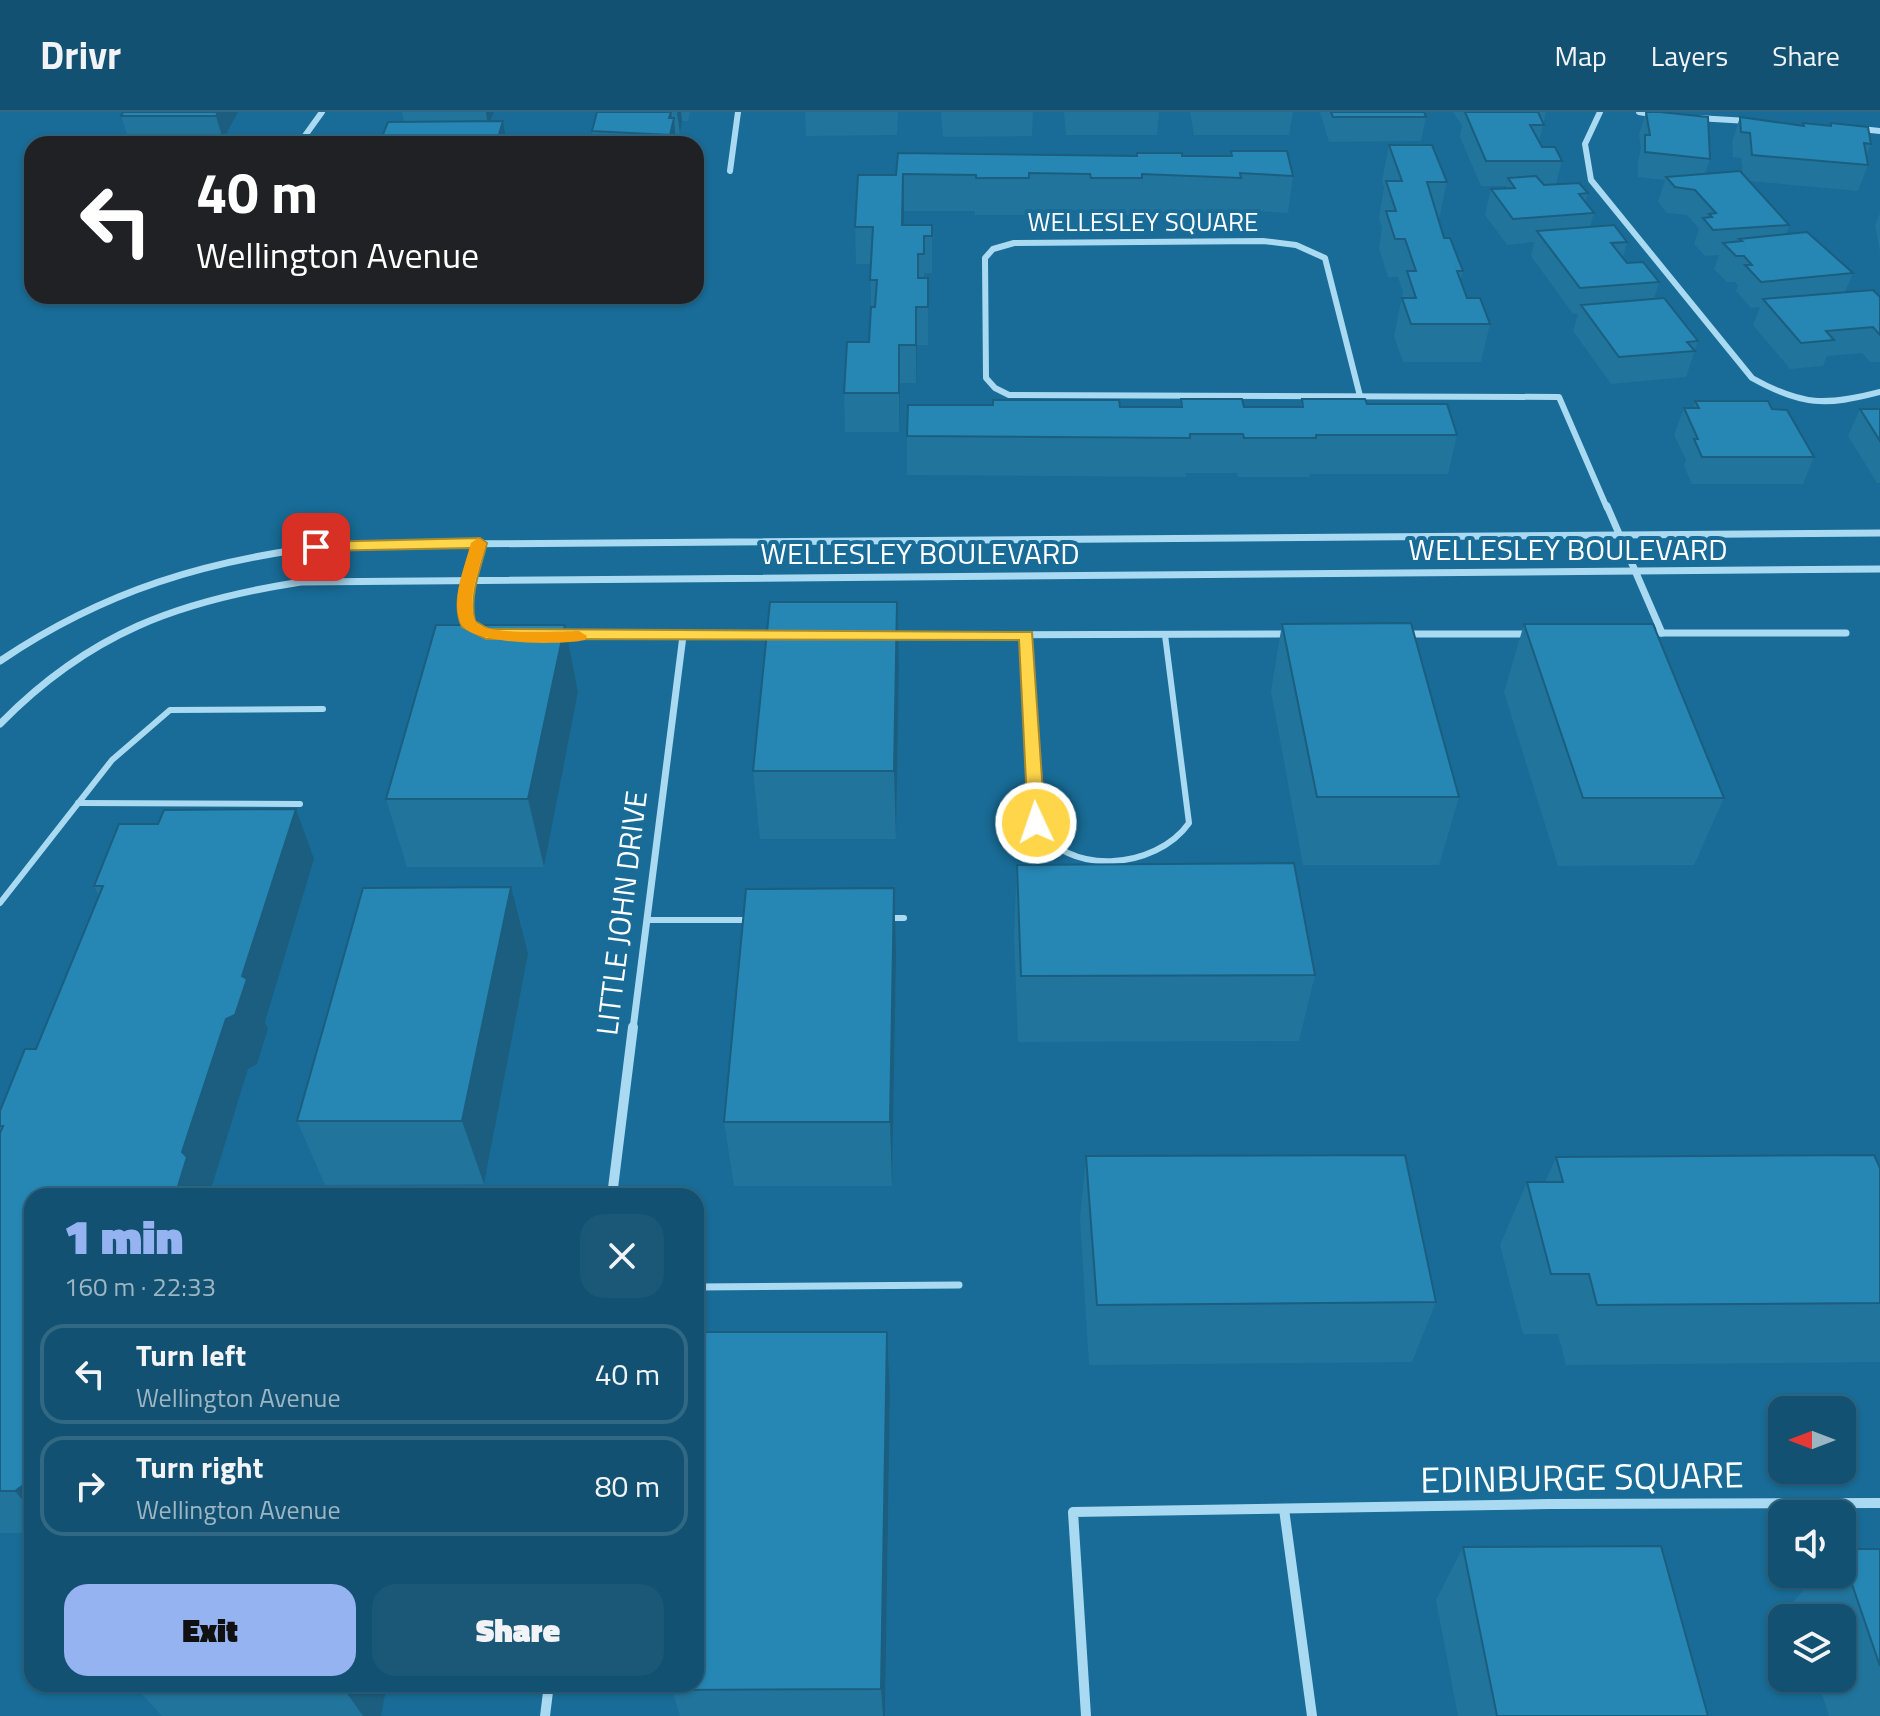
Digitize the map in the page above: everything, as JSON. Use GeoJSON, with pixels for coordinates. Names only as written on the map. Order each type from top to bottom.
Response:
{"type":"FeatureCollection","features":[{"type":"Feature","properties":{"kind":"street"},"geometry":{"type":"LineString","coordinates":[[305,136],[322,112]]}},
{"type":"Feature","properties":{"kind":"street"},"geometry":{"type":"LineString","coordinates":[[730,171],[738,112]]}},
{"type":"Feature","properties":{"kind":"street"},"geometry":{"type":"LineString","coordinates":[[1600,112],[1585,144],[1591,180],[1752,378],[1772,391],[1798,401],[1827,405],[1847,403],[1880,392]]}},
{"type":"Feature","properties":{"kind":"street"},"geometry":{"type":"LineString","coordinates":[[1639,112],[1668,115]]}},
{"type":"Feature","properties":{"kind":"street"},"geometry":{"type":"LineString","coordinates":[[1684,117],[1763,122]]}},
{"type":"Feature","properties":{"kind":"street"},"geometry":{"type":"LineString","coordinates":[[1858,129],[1880,131]]}},
{"type":"Feature","properties":{"kind":"street","name":"WELLESLEY SQUARE"},"geometry":{"type":"LineString","coordinates":[[1263,241],[1294,242],[1311,248],[1325,258],[1360,396],[1009,395],[995,388],[986,378],[985,258],[993,249],[1014,243],[1263,241]]}},
{"type":"Feature","properties":{"kind":"street"},"geometry":{"type":"LineString","coordinates":[[1360,396],[1559,397],[1662,633]]}},
{"type":"Feature","properties":{"kind":"street","name":"WELLESLEY BOULEVARD"},"geometry":{"type":"LineString","coordinates":[[0,661],[38,634],[78,612],[185,569],[261,553],[332,545],[1880,533]]}},
{"type":"Feature","properties":{"kind":"street"},"geometry":{"type":"LineString","coordinates":[[480,543],[465,600],[468,623],[486,634]]}},
{"type":"Feature","properties":{"kind":"street","name":"WELLESLEY BOULEVARD"},"geometry":{"type":"LineString","coordinates":[[0,724],[40,684],[90,649],[152,617],[244,591],[301,582],[1880,569]]}},
{"type":"Feature","properties":{"kind":"street"},"geometry":{"type":"LineString","coordinates":[[1631,633],[1846,633]]}},
{"type":"Feature","properties":{"kind":"street"},"geometry":{"type":"LineString","coordinates":[[886,635],[1304,634]]}},
{"type":"Feature","properties":{"kind":"street"},"geometry":{"type":"LineString","coordinates":[[1398,634],[1538,634]]}},
{"type":"Feature","properties":{"kind":"street"},"geometry":{"type":"LineString","coordinates":[[549,636],[792,636]]}},
{"type":"Feature","properties":{"kind":"street","name":"LITTLE JOHN DRIVE"},"geometry":{"type":"LineString","coordinates":[[613,1188],[683,636]]}},
{"type":"Feature","properties":{"kind":"street","name":"EDINBURGE SQUARE"},"geometry":{"type":"LineString","coordinates":[[1086,1716],[1073,1512],[1549,1504],[1880,1503]]}},
{"type":"Feature","properties":{"kind":"street"},"geometry":{"type":"LineString","coordinates":[[1284,1509],[1312,1716]]}},
{"type":"Feature","properties":{"kind":"street"},"geometry":{"type":"LineString","coordinates":[[545,1716],[548,1692]]}},
{"type":"Feature","properties":{"kind":"lane"},"geometry":{"type":"LineString","coordinates":[[1026,635],[1036,823],[1047,842],[1070,854],[1130,859],[1152,853],[1174,841],[1189,823],[1165,635]]}},
{"type":"Feature","properties":{"kind":"lane"},"geometry":{"type":"LineString","coordinates":[[0,903],[112,760],[170,710],[323,709]]}},
{"type":"Feature","properties":{"kind":"lane"},"geometry":{"type":"LineString","coordinates":[[78,803],[300,804]]}},
{"type":"Feature","properties":{"kind":"lane"},"geometry":{"type":"LineString","coordinates":[[874,919],[904,918]]}},
{"type":"Feature","properties":{"kind":"lane"},"geometry":{"type":"LineString","coordinates":[[647,920],[753,920]]}},
{"type":"Feature","properties":{"kind":"lane"},"geometry":{"type":"LineString","coordinates":[[704,1287],[959,1285]]}},
{"type":"Feature","properties":{"kind":"building"},"geometry":{"type":"Polygon","coordinates":[[[123,112],[218,112],[216,116],[121,116],[123,112]]]}},
{"type":"Feature","properties":{"kind":"building"},"geometry":{"type":"Polygon","coordinates":[[[597,112],[671,112],[669,118],[674,118],[670,135],[592,131],[597,112]]]}},
{"type":"Feature","properties":{"kind":"building"},"geometry":{"type":"Polygon","coordinates":[[[1331,112],[1424,112],[1426,117],[1333,117],[1331,112]]]}},
{"type":"Feature","properties":{"kind":"building"},"geometry":{"type":"Polygon","coordinates":[[[1465,112],[1538,112],[1544,125],[1530,125],[1542,147],[1555,147],[1562,161],[1486,161],[1465,112]]]}},
{"type":"Feature","properties":{"kind":"building"},"geometry":{"type":"Polygon","coordinates":[[[1646,112],[1708,117],[1710,159],[1645,152],[1645,135],[1650,135],[1646,112]]]}},
{"type":"Feature","properties":{"kind":"building"},"geometry":{"type":"Polygon","coordinates":[[[1740,117],[1804,126],[1803,123],[1831,126],[1831,123],[1868,127],[1871,144],[1864,143],[1868,165],[1752,155],[1750,133],[1741,132],[1740,117]]]}},
{"type":"Feature","properties":{"kind":"building"},"geometry":{"type":"Polygon","coordinates":[[[503,121],[498,136],[382,136],[388,122],[503,121]]]}},
{"type":"Feature","properties":{"kind":"building"},"geometry":{"type":"Polygon","coordinates":[[[1389,145],[1432,145],[1447,182],[1427,182],[1444,238],[1450,238],[1463,271],[1457,271],[1467,298],[1480,298],[1490,324],[1411,324],[1402,298],[1416,298],[1407,271],[1416,271],[1405,239],[1395,239],[1386,211],[1396,211],[1386,181],[1402,181],[1389,145]]]}},
{"type":"Feature","properties":{"kind":"building"},"geometry":{"type":"Polygon","coordinates":[[[1231,151],[1287,151],[1293,176],[1240,173],[1241,178],[1142,174],[1142,178],[1091,178],[1090,174],[1029,173],[1029,178],[976,178],[976,175],[903,174],[902,225],[932,225],[932,236],[924,236],[924,254],[918,254],[918,278],[928,278],[928,307],[916,307],[916,345],[899,345],[899,393],[844,393],[847,342],[869,342],[871,307],[875,307],[877,280],[870,280],[873,227],[855,227],[858,175],[896,175],[898,153],[1137,156],[1137,153],[1182,153],[1182,156],[1232,156],[1231,151]]]}},
{"type":"Feature","properties":{"kind":"building"},"geometry":{"type":"Polygon","coordinates":[[[1740,171],[1789,225],[1713,230],[1703,218],[1716,213],[1695,190],[1675,187],[1666,177],[1740,171]]]}},
{"type":"Feature","properties":{"kind":"building"},"geometry":{"type":"Polygon","coordinates":[[[1536,176],[1544,185],[1579,183],[1588,193],[1579,194],[1594,213],[1513,219],[1491,189],[1515,188],[1508,178],[1536,176]]]}},
{"type":"Feature","properties":{"kind":"building"},"geometry":{"type":"Polygon","coordinates":[[[1614,225],[1627,242],[1611,243],[1627,263],[1643,262],[1659,282],[1580,288],[1537,231],[1614,225]]]}},
{"type":"Feature","properties":{"kind":"building"},"geometry":{"type":"Polygon","coordinates":[[[1807,232],[1853,273],[1761,282],[1745,265],[1752,265],[1744,256],[1736,256],[1723,243],[1742,241],[1739,239],[1807,232]]]}},
{"type":"Feature","properties":{"kind":"building"},"geometry":{"type":"Polygon","coordinates":[[[1873,290],[1880,297],[1880,335],[1873,327],[1826,331],[1834,340],[1801,343],[1763,299],[1873,290]]]}},
{"type":"Feature","properties":{"kind":"building"},"geometry":{"type":"Polygon","coordinates":[[[1664,298],[1698,341],[1687,342],[1695,351],[1619,357],[1581,305],[1664,298]]]}},
{"type":"Feature","properties":{"kind":"building"},"geometry":{"type":"Polygon","coordinates":[[[1181,399],[1242,399],[1244,407],[1303,407],[1302,399],[1365,399],[1367,404],[1447,404],[1457,435],[1316,435],[1316,438],[1244,438],[1243,434],[1190,434],[1190,438],[907,436],[908,405],[993,405],[993,400],[1119,400],[1120,407],[1182,407],[1181,399]]]}},
{"type":"Feature","properties":{"kind":"building"},"geometry":{"type":"Polygon","coordinates":[[[1695,401],[1768,401],[1772,409],[1787,410],[1814,457],[1702,457],[1694,439],[1698,439],[1684,408],[1699,408],[1695,401]]]}},
{"type":"Feature","properties":{"kind":"building"},"geometry":{"type":"Polygon","coordinates":[[[1860,409],[1880,409],[1880,441],[1860,409]]]}},
{"type":"Feature","properties":{"kind":"building"},"geometry":{"type":"Polygon","coordinates":[[[770,602],[897,602],[894,771],[753,771],[770,602]]]}},
{"type":"Feature","properties":{"kind":"building"},"geometry":{"type":"Polygon","coordinates":[[[1411,623],[1459,797],[1317,797],[1282,624],[1411,623]]]}},
{"type":"Feature","properties":{"kind":"building"},"geometry":{"type":"Polygon","coordinates":[[[1524,624],[1653,624],[1724,798],[1583,798],[1524,624]]]}},
{"type":"Feature","properties":{"kind":"building"},"geometry":{"type":"Polygon","coordinates":[[[436,625],[565,625],[528,799],[386,799],[436,625]]]}},
{"type":"Feature","properties":{"kind":"building"},"geometry":{"type":"Polygon","coordinates":[[[296,809],[242,976],[247,979],[235,1015],[226,1019],[182,1152],[187,1157],[177,1188],[24,1188],[24,1485],[15,1491],[0,1491],[0,1133],[3,1126],[0,1126],[0,1111],[25,1049],[36,1049],[103,886],[94,886],[119,824],[158,824],[164,810],[296,809]]]}},
{"type":"Feature","properties":{"kind":"building"},"geometry":{"type":"Polygon","coordinates":[[[1294,863],[1315,975],[1021,976],[1017,865],[1294,863]]]}},
{"type":"Feature","properties":{"kind":"building"},"geometry":{"type":"Polygon","coordinates":[[[511,887],[462,1121],[297,1121],[363,888],[511,887]]]}},
{"type":"Feature","properties":{"kind":"building"},"geometry":{"type":"Polygon","coordinates":[[[894,888],[890,1122],[724,1122],[746,889],[894,888]]]}},
{"type":"Feature","properties":{"kind":"building"},"geometry":{"type":"Polygon","coordinates":[[[1405,1155],[1436,1302],[1097,1305],[1086,1156],[1405,1155]]]}},
{"type":"Feature","properties":{"kind":"building"},"geometry":{"type":"Polygon","coordinates":[[[1874,1155],[1880,1168],[1880,1303],[1597,1305],[1589,1274],[1551,1274],[1527,1182],[1563,1182],[1556,1157],[1874,1155]]]}},
{"type":"Feature","properties":{"kind":"building"},"geometry":{"type":"Polygon","coordinates":[[[705,1332],[887,1332],[881,1689],[704,1690],[705,1332]]]}},
{"type":"Feature","properties":{"kind":"building"},"geometry":{"type":"Polygon","coordinates":[[[1661,1546],[1708,1716],[1497,1716],[1463,1547],[1661,1546]]]}},
{"type":"Feature","properties":{"kind":"building"},"geometry":{"type":"Polygon","coordinates":[[[1856,1549],[1880,1549],[1880,1666],[1853,1588],[1856,1588],[1856,1549]]]}},
{"type":"Feature","properties":{"kind":"slow traffic"},"geometry":{"type":"LineString","coordinates":[[478,543],[465,600],[468,623],[475,630],[504,636],[579,636]]}},
{"type":"Feature","properties":{"kind":"route"},"geometry":{"type":"LineString","coordinates":[[316,547],[480,543],[465,600],[468,623],[486,634],[1026,635],[1036,823]]}}]}
